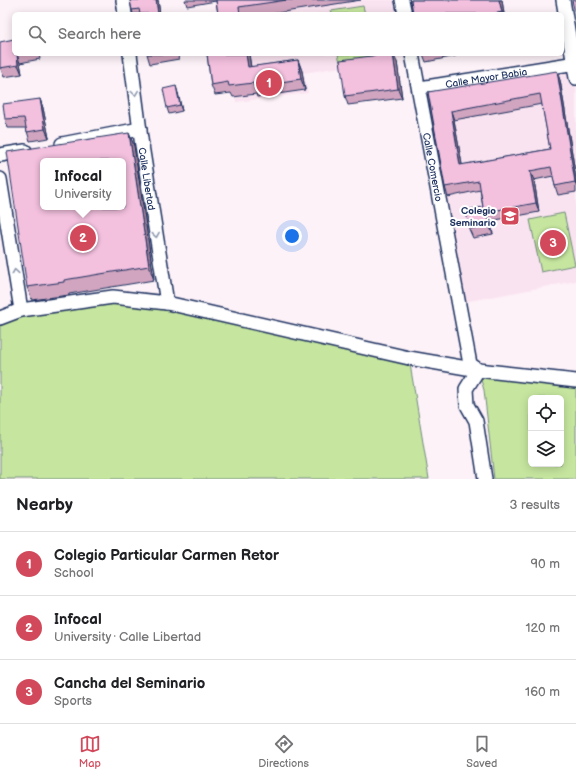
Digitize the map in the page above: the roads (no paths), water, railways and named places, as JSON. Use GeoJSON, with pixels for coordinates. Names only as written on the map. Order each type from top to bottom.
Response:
{"type":"FeatureCollection","features":[{"type":"Feature","properties":{"kind":"street"},"geometry":{"type":"LineString","coordinates":[[123,0],[125,12]]}},
{"type":"Feature","properties":{"kind":"street"},"geometry":{"type":"LineString","coordinates":[[402,0],[405,12]]}},
{"type":"Feature","properties":{"kind":"street"},"geometry":{"type":"LineString","coordinates":[[563,0],[575,63],[576,78]]}},
{"type":"Feature","properties":{"kind":"street","name":"Calle Libertad"},"geometry":{"type":"LineString","coordinates":[[130,56],[141,139],[167,303]]}},
{"type":"Feature","properties":{"kind":"street","name":"Calle Comercio"},"geometry":{"type":"LineString","coordinates":[[412,56],[420,88],[470,364],[478,370]]}},
{"type":"Feature","properties":{"kind":"street","name":"Calle Mayor Babia"},"geometry":{"type":"LineString","coordinates":[[420,88],[575,63]]}},
{"type":"Feature","properties":{"kind":"street"},"geometry":{"type":"LineString","coordinates":[[0,155],[140,129]]}},
{"type":"Feature","properties":{"kind":"street"},"geometry":{"type":"LineString","coordinates":[[0,179],[21,310]]}},
{"type":"Feature","properties":{"kind":"street"},"geometry":{"type":"LineString","coordinates":[[0,318],[21,310],[113,297],[167,303],[409,358],[478,370],[576,381]]}},
{"type":"Feature","properties":{"kind":"street"},"geometry":{"type":"LineString","coordinates":[[478,370],[466,389],[467,405],[476,420],[485,479]]}},
{"type":"Feature","properties":{"kind":"place","name":"Colegio Particular Carmen Retor"},"geometry":{"type":"Point","coordinates":[269,83]}},
{"type":"Feature","properties":{"kind":"place","name":"Colegio Seminario"},"geometry":{"type":"Point","coordinates":[510,216]}},
{"type":"Feature","properties":{"kind":"place","name":"Infocal"},"geometry":{"type":"Point","coordinates":[83,238]}},
{"type":"Feature","properties":{"kind":"place","name":"Cancha del Seminario"},"geometry":{"type":"Point","coordinates":[553,243]}}]}
